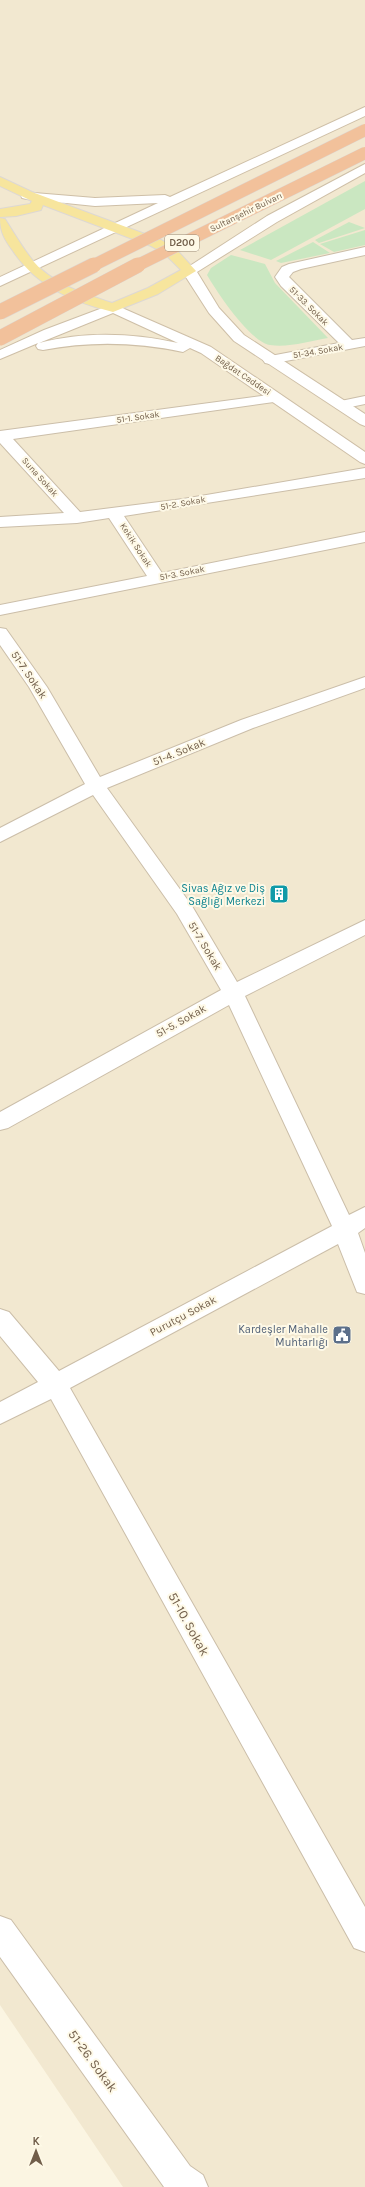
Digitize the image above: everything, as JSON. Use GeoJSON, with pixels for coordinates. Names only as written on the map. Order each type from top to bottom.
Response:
{"type":"FeatureCollection","features":[{"type":"Feature","properties":{"kind":"highway","name":"Sultanşehir Bulvarı"},"geometry":{"type":"LineString","coordinates":[[0,312],[365,130]]}},
{"type":"Feature","properties":{"kind":"highway","name":"Sultanşehir Bulvarı"},"geometry":{"type":"LineString","coordinates":[[0,338],[157,255],[365,153]]}},
{"type":"Feature","properties":{"kind":"main road"},"geometry":{"type":"LineString","coordinates":[[0,181],[27,194],[156,243],[169,250],[189,271],[153,291],[113,308],[66,291],[31,266],[0,222]]}},
{"type":"Feature","properties":{"kind":"main road"},"geometry":{"type":"LineString","coordinates":[[0,213],[31,209],[36,207],[40,199]]}},
{"type":"Feature","properties":{"kind":"street"},"geometry":{"type":"LineString","coordinates":[[0,282],[31,266],[365,112]]}},
{"type":"Feature","properties":{"kind":"street"},"geometry":{"type":"LineString","coordinates":[[365,168],[272,219],[189,271],[200,290],[226,325],[244,341],[270,360],[365,421]]}},
{"type":"Feature","properties":{"kind":"street"},"geometry":{"type":"LineString","coordinates":[[27,194],[95,202],[182,197]]}},
{"type":"Feature","properties":{"kind":"street","name":"51-33. Sokak"},"geometry":{"type":"LineString","coordinates":[[349,345],[286,283],[282,277],[289,268],[365,251]]}},
{"type":"Feature","properties":{"kind":"street"},"geometry":{"type":"LineString","coordinates":[[1,355],[49,333],[113,308]]}},
{"type":"Feature","properties":{"kind":"street","name":"Bağdat Caddesi"},"geometry":{"type":"LineString","coordinates":[[113,308],[192,343],[212,354],[365,459]]}},
{"type":"Feature","properties":{"kind":"street"},"geometry":{"type":"LineString","coordinates":[[1,355],[69,341],[98,339],[164,344],[212,354]]}},
{"type":"Feature","properties":{"kind":"street","name":"51-34. Sokak"},"geometry":{"type":"LineString","coordinates":[[270,360],[365,342]]}},
{"type":"Feature","properties":{"kind":"street","name":"51-1. Sokak"},"geometry":{"type":"LineString","coordinates":[[1,436],[276,398]]}},
{"type":"Feature","properties":{"kind":"street"},"geometry":{"type":"LineString","coordinates":[[341,405],[365,400]]}},
{"type":"Feature","properties":{"kind":"street","name":"Suna Sokak"},"geometry":{"type":"LineString","coordinates":[[1,436],[77,518]]}},
{"type":"Feature","properties":{"kind":"street","name":"51-2. Sokak"},"geometry":{"type":"LineString","coordinates":[[0,522],[77,518],[365,473]]}},
{"type":"Feature","properties":{"kind":"street","name":"Kekik Sokak"},"geometry":{"type":"LineString","coordinates":[[114,513],[157,578]]}},
{"type":"Feature","properties":{"kind":"street","name":"51-3. Sokak"},"geometry":{"type":"LineString","coordinates":[[0,610],[365,537]]}},
{"type":"Feature","properties":{"kind":"street","name":"51-7. Sokak"},"geometry":{"type":"LineString","coordinates":[[0,633],[38,687],[96,786],[185,911],[233,993],[345,1230],[365,1285]]}},
{"type":"Feature","properties":{"kind":"street","name":"51-4. Sokak"},"geometry":{"type":"LineString","coordinates":[[0,836],[96,786],[246,724],[365,682]]}},
{"type":"Feature","properties":{"kind":"street","name":"51-5. Sokak"},"geometry":{"type":"LineString","coordinates":[[0,1122],[233,993],[365,927]]}},
{"type":"Feature","properties":{"kind":"street","name":"Purutçu Sokak"},"geometry":{"type":"LineString","coordinates":[[0,1414],[345,1230],[365,1216]]}},
{"type":"Feature","properties":{"kind":"street","name":"51-10. Sokak"},"geometry":{"type":"LineString","coordinates":[[0,1319],[55,1384],[365,1937]]}},
{"type":"Feature","properties":{"kind":"street","name":"51-26. Sokak"},"geometry":{"type":"LineString","coordinates":[[0,1931],[178,2178],[191,2187]]}},
{"type":"Feature","properties":{"kind":"shaded area"},"geometry":{"type":"Polygon","coordinates":[[[0,0],[365,0],[365,2187],[123,2187],[0,2005],[0,0]]]}},
{"type":"Feature","properties":{"kind":"green space"},"geometry":{"type":"Polygon","coordinates":[[[365,181],[365,209],[271,260],[240,250],[365,181]]]}},
{"type":"Feature","properties":{"kind":"green space"},"geometry":{"type":"Polygon","coordinates":[[[349,222],[365,228],[319,243],[315,240],[349,222]]]}},
{"type":"Feature","properties":{"kind":"green space"},"geometry":{"type":"Polygon","coordinates":[[[365,230],[365,245],[334,252],[320,244],[365,230]]]}},
{"type":"Feature","properties":{"kind":"green space"},"geometry":{"type":"Polygon","coordinates":[[[313,242],[330,253],[281,263],[276,261],[313,242]]]}},
{"type":"Feature","properties":{"kind":"green space"},"geometry":{"type":"Polygon","coordinates":[[[231,255],[265,264],[275,283],[328,338],[292,345],[277,346],[262,342],[253,335],[218,293],[207,275],[211,268],[231,255]]]}},
{"type":"Feature","properties":{"kind":"place","name":"Sivas Ağız ve Diş Sağlığı Merkezi"},"geometry":{"type":"Point","coordinates":[279,894]}},
{"type":"Feature","properties":{"kind":"place","name":"Kardeşler Mahalle Muhtarlığı"},"geometry":{"type":"Point","coordinates":[342,1335]}}]}
